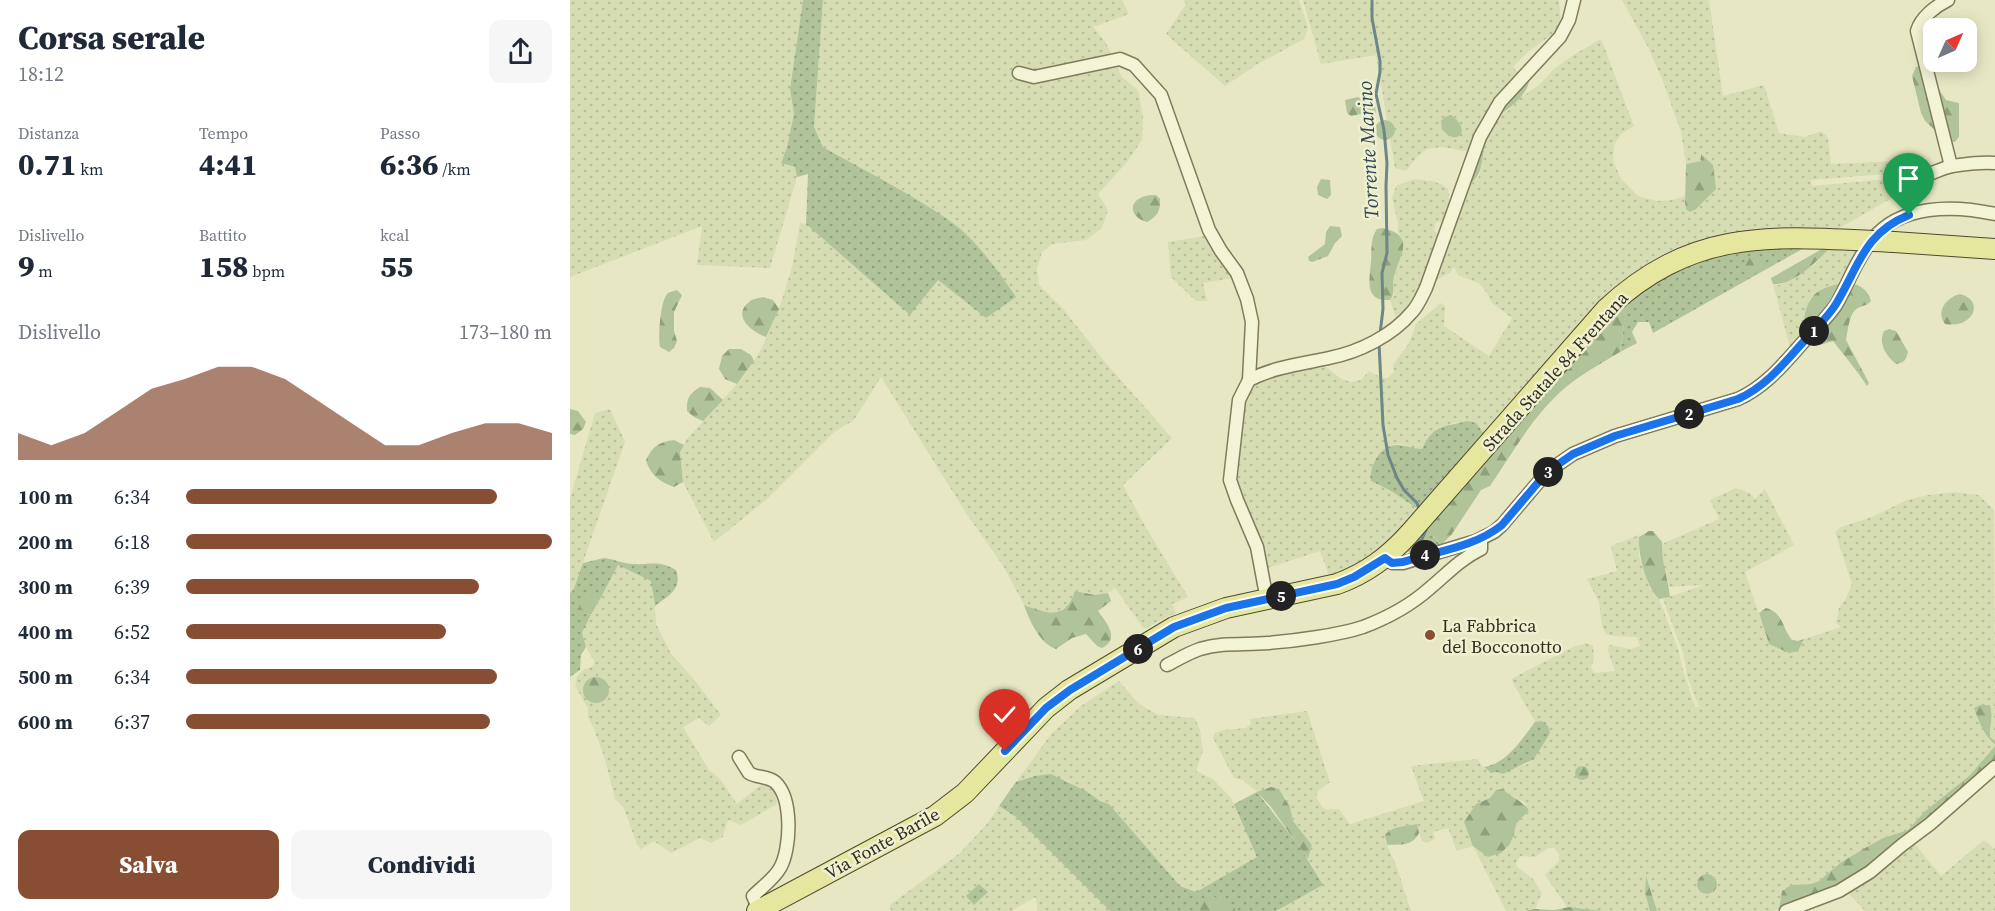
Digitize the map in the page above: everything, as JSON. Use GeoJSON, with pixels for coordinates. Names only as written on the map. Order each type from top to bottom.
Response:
{"type":"FeatureCollection","features":[{"type":"Feature","properties":{"kind":"main road","name":"Strada Statale 84 Frentana"},"geometry":{"type":"LineString","coordinates":[[1267,600],[1337,584],[1362,573],[1385,558],[1410,534],[1606,309],[1626,291],[1647,277],[1699,251],[1750,240],[1798,238],[1995,249]]}},
{"type":"Feature","properties":{"kind":"main road","name":"Via Fonte Barile"},"geometry":{"type":"LineString","coordinates":[[758,910],[935,816],[965,793],[1046,708],[1070,690],[1174,627],[1226,608],[1267,600]]}},
{"type":"Feature","properties":{"kind":"street"},"geometry":{"type":"LineString","coordinates":[[1249,380],[1275,369],[1331,358],[1375,341],[1414,311],[1426,288],[1480,137],[1500,102],[1560,37],[1569,20],[1574,0]]}},
{"type":"Feature","properties":{"kind":"street"},"geometry":{"type":"LineString","coordinates":[[1948,0],[1930,12],[1917,31],[1951,166]]}},
{"type":"Feature","properties":{"kind":"street"},"geometry":{"type":"LineString","coordinates":[[1019,73],[1034,77],[1120,59],[1134,65],[1161,95],[1209,230],[1237,273],[1247,299],[1252,322],[1249,380],[1239,400],[1230,480],[1257,547],[1267,600]]}},
{"type":"Feature","properties":{"kind":"street"},"geometry":{"type":"LineString","coordinates":[[1901,176],[1923,177],[1951,166],[1995,164]]}},
{"type":"Feature","properties":{"kind":"street"},"geometry":{"type":"LineString","coordinates":[[1385,558],[1392,563],[1403,562],[1481,538],[1502,525],[1547,472],[1573,454],[1615,436],[1738,399],[1761,386],[1834,307],[1863,252],[1883,228],[1909,215],[1928,210],[1966,209],[1994,212]]}},
{"type":"Feature","properties":{"kind":"street"},"geometry":{"type":"LineString","coordinates":[[1167,665],[1199,650],[1214,646],[1269,643],[1349,631],[1365,626],[1416,600],[1457,563],[1480,549],[1481,538]]}},
{"type":"Feature","properties":{"kind":"street"},"geometry":{"type":"LineString","coordinates":[[739,757],[749,773],[774,781],[782,789],[789,819],[783,860],[779,871],[753,896],[758,910]]}},
{"type":"Feature","properties":{"kind":"street"},"geometry":{"type":"LineString","coordinates":[[1786,911],[1839,891],[1869,872],[1902,844],[1930,825],[1995,767]]}},
{"type":"Feature","properties":{"kind":"green space"},"geometry":{"type":"Polygon","coordinates":[[[570,0],[803,0],[790,89],[794,114],[787,147],[781,162],[795,167],[797,177],[770,268],[697,265],[702,226],[570,277],[570,0]]]}},
{"type":"Feature","properties":{"kind":"green space"},"geometry":{"type":"Polygon","coordinates":[[[803,0],[823,0],[814,127],[823,147],[919,201],[950,221],[969,237],[1016,297],[986,318],[938,280],[910,315],[806,224],[808,174],[797,177],[795,167],[781,163],[794,114],[790,89],[803,0]]]}},
{"type":"Feature","properties":{"kind":"green space"},"geometry":{"type":"Polygon","coordinates":[[[823,0],[1122,0],[1129,14],[1093,27],[1106,43],[1122,77],[1138,90],[1143,118],[1142,140],[1127,162],[1098,194],[1108,210],[1102,228],[1086,240],[1052,244],[1042,252],[1037,269],[1039,285],[1064,310],[1105,362],[1172,438],[1123,485],[1188,597],[1172,604],[1176,613],[1144,629],[1115,588],[1108,593],[1095,595],[1076,591],[1071,604],[1056,613],[1044,612],[1024,605],[1004,567],[966,513],[881,377],[854,420],[834,432],[767,499],[714,542],[683,482],[680,452],[686,440],[744,376],[762,348],[781,303],[792,267],[800,223],[806,224],[910,315],[938,280],[986,318],[998,272],[974,243],[951,222],[823,147],[814,127],[823,0]]]}},
{"type":"Feature","properties":{"kind":"green space"},"geometry":{"type":"Polygon","coordinates":[[[1184,0],[1299,0],[1308,27],[1304,39],[1256,65],[1225,86],[1166,34],[1186,4],[1184,0]]]}},
{"type":"Feature","properties":{"kind":"green space"},"geometry":{"type":"Polygon","coordinates":[[[1303,0],[1370,0],[1370,4],[1375,0],[1559,0],[1561,24],[1554,33],[1529,51],[1513,67],[1519,74],[1471,152],[1442,147],[1427,149],[1406,171],[1395,168],[1376,55],[1321,64],[1303,0]]]}},
{"type":"Feature","properties":{"kind":"green space"},"geometry":{"type":"Polygon","coordinates":[[[1622,0],[1709,0],[1723,96],[1764,85],[1779,133],[1805,137],[1821,131],[1828,137],[1831,164],[1897,161],[1898,173],[1810,180],[1812,186],[1899,180],[1904,191],[1829,234],[1740,236],[1487,438],[1467,421],[1450,424],[1422,449],[1414,449],[1401,444],[1391,445],[1375,460],[1374,483],[1418,509],[1375,560],[1329,576],[1320,551],[1264,569],[1233,481],[1238,420],[1250,383],[1316,363],[1326,367],[1341,379],[1351,382],[1361,380],[1369,371],[1382,378],[1388,378],[1394,372],[1393,365],[1409,343],[1416,324],[1441,303],[1445,306],[1444,326],[1489,356],[1512,318],[1492,303],[1480,284],[1458,275],[1454,267],[1450,273],[1430,283],[1468,186],[1478,178],[1480,173],[1484,151],[1482,149],[1494,118],[1509,110],[1555,68],[1601,39],[1634,126],[1621,134],[1614,145],[1613,161],[1621,179],[1638,196],[1657,201],[1673,200],[1685,196],[1685,202],[1716,189],[1701,155],[1702,161],[1686,164],[1681,132],[1664,84],[1648,47],[1622,0]]]}},
{"type":"Feature","properties":{"kind":"green space"},"geometry":{"type":"Polygon","coordinates":[[[1922,65],[1923,72],[1927,72],[1946,100],[1959,103],[1959,137],[1955,142],[1947,141],[1925,121],[1912,76],[1916,67],[1922,65]]]}},
{"type":"Feature","properties":{"kind":"green space"},"geometry":{"type":"Polygon","coordinates":[[[1530,76],[1522,96],[1506,111],[1494,118],[1530,76]]]}},
{"type":"Feature","properties":{"kind":"green space"},"geometry":{"type":"Polygon","coordinates":[[[1358,97],[1369,104],[1375,103],[1376,115],[1373,119],[1361,114],[1351,116],[1347,113],[1345,100],[1358,97]]]}},
{"type":"Feature","properties":{"kind":"green space"},"geometry":{"type":"Polygon","coordinates":[[[1451,115],[1461,127],[1462,132],[1457,137],[1452,137],[1442,129],[1441,121],[1451,115]]]}},
{"type":"Feature","properties":{"kind":"green space"},"geometry":{"type":"Polygon","coordinates":[[[1385,120],[1392,123],[1395,130],[1392,137],[1385,140],[1378,137],[1375,130],[1378,123],[1385,120]]]}},
{"type":"Feature","properties":{"kind":"green space"},"geometry":{"type":"Polygon","coordinates":[[[1482,149],[1484,151],[1480,171],[1467,187],[1482,149]]]}},
{"type":"Feature","properties":{"kind":"green space"},"geometry":{"type":"Polygon","coordinates":[[[1701,154],[1713,165],[1716,189],[1690,212],[1686,209],[1685,202],[1686,164],[1701,161],[1701,154]]]}},
{"type":"Feature","properties":{"kind":"green space"},"geometry":{"type":"Polygon","coordinates":[[[1321,179],[1330,180],[1331,195],[1327,199],[1318,195],[1317,187],[1321,179]]]}},
{"type":"Feature","properties":{"kind":"green space"},"geometry":{"type":"Polygon","coordinates":[[[1414,179],[1443,185],[1448,189],[1452,208],[1447,221],[1436,222],[1434,231],[1442,236],[1413,303],[1398,324],[1390,300],[1394,295],[1394,279],[1403,247],[1398,233],[1392,198],[1396,186],[1414,179]]]}},
{"type":"Feature","properties":{"kind":"green space"},"geometry":{"type":"Polygon","coordinates":[[[1156,195],[1160,199],[1160,207],[1153,218],[1147,222],[1135,215],[1133,206],[1135,202],[1140,198],[1156,195]]]}},
{"type":"Feature","properties":{"kind":"green space"},"geometry":{"type":"Polygon","coordinates":[[[1330,226],[1340,227],[1342,236],[1328,256],[1309,261],[1308,257],[1325,244],[1326,232],[1330,226]]]}},
{"type":"Feature","properties":{"kind":"green space"},"geometry":{"type":"Polygon","coordinates":[[[1383,228],[1400,236],[1403,241],[1402,254],[1394,277],[1390,300],[1381,300],[1376,297],[1370,288],[1372,240],[1377,229],[1383,228]]]}},
{"type":"Feature","properties":{"kind":"green space"},"geometry":{"type":"Polygon","coordinates":[[[1211,235],[1238,277],[1203,283],[1207,301],[1196,301],[1171,277],[1168,242],[1211,235]]]}},
{"type":"Feature","properties":{"kind":"green space"},"geometry":{"type":"Polygon","coordinates":[[[1813,243],[1653,333],[1649,322],[1638,322],[1632,332],[1637,343],[1620,352],[1627,303],[1624,299],[1712,252],[1813,243]]]}},
{"type":"Feature","properties":{"kind":"green space"},"geometry":{"type":"Polygon","coordinates":[[[1829,245],[1833,245],[1798,276],[1789,281],[1773,284],[1771,278],[1829,245]]]}},
{"type":"Feature","properties":{"kind":"green space"},"geometry":{"type":"Polygon","coordinates":[[[1833,245],[1855,246],[1858,253],[1843,282],[1816,292],[1809,300],[1803,332],[1790,347],[1773,284],[1780,285],[1814,265],[1833,245]]]}},
{"type":"Feature","properties":{"kind":"green space"},"geometry":{"type":"Polygon","coordinates":[[[1755,256],[1762,259],[1764,267],[1761,271],[1749,276],[1745,273],[1744,268],[1750,257],[1755,256]]]}},
{"type":"Feature","properties":{"kind":"green space"},"geometry":{"type":"Polygon","coordinates":[[[1843,282],[1861,287],[1870,296],[1871,301],[1867,305],[1858,308],[1853,313],[1846,340],[1869,383],[1867,386],[1833,341],[1820,345],[1814,344],[1803,332],[1805,312],[1814,295],[1825,288],[1843,282]]]}},
{"type":"Feature","properties":{"kind":"green space"},"geometry":{"type":"Polygon","coordinates":[[[677,290],[682,295],[674,312],[674,331],[677,341],[669,352],[660,347],[660,319],[665,297],[668,293],[677,290]]]}},
{"type":"Feature","properties":{"kind":"green space"},"geometry":{"type":"Polygon","coordinates":[[[1960,294],[1968,297],[1972,302],[1973,313],[1963,322],[1945,324],[1941,314],[1944,305],[1951,298],[1960,294]]]}},
{"type":"Feature","properties":{"kind":"green space"},"geometry":{"type":"Polygon","coordinates":[[[763,297],[773,300],[779,309],[766,337],[750,328],[742,313],[750,301],[763,297]]]}},
{"type":"Feature","properties":{"kind":"green space"},"geometry":{"type":"Polygon","coordinates":[[[1627,303],[1620,352],[1579,377],[1554,398],[1525,434],[1490,486],[1481,490],[1452,534],[1441,545],[1430,532],[1429,521],[1611,311],[1627,303]]]}},
{"type":"Feature","properties":{"kind":"green space"},"geometry":{"type":"Polygon","coordinates":[[[1889,329],[1896,331],[1908,352],[1901,363],[1896,364],[1884,349],[1882,336],[1884,331],[1889,329]]]}},
{"type":"Feature","properties":{"kind":"green space"},"geometry":{"type":"Polygon","coordinates":[[[729,349],[741,349],[751,355],[754,361],[737,384],[725,379],[719,369],[722,356],[729,349]]]}},
{"type":"Feature","properties":{"kind":"green space"},"geometry":{"type":"Polygon","coordinates":[[[700,387],[710,388],[723,400],[703,421],[687,411],[689,397],[700,387]]]}},
{"type":"Feature","properties":{"kind":"green space"},"geometry":{"type":"Polygon","coordinates":[[[570,409],[578,411],[586,422],[583,429],[575,435],[570,434],[570,409]]]}},
{"type":"Feature","properties":{"kind":"green space"},"geometry":{"type":"Polygon","coordinates":[[[610,409],[625,442],[573,591],[570,593],[570,499],[595,413],[610,409]]]}},
{"type":"Feature","properties":{"kind":"green space"},"geometry":{"type":"Polygon","coordinates":[[[1467,421],[1476,423],[1487,438],[1418,509],[1371,481],[1374,463],[1385,449],[1397,445],[1422,449],[1435,431],[1467,421]]]}},
{"type":"Feature","properties":{"kind":"green space"},"geometry":{"type":"Polygon","coordinates":[[[674,440],[684,445],[680,452],[683,482],[674,487],[656,477],[646,460],[657,446],[674,440]]]}},
{"type":"Feature","properties":{"kind":"green space"},"geometry":{"type":"Polygon","coordinates":[[[1736,488],[1750,493],[1755,499],[1765,489],[1794,545],[1745,572],[1769,644],[1798,651],[1804,639],[1841,627],[1836,623],[1839,608],[1852,584],[1835,532],[1841,527],[1872,517],[1907,500],[1955,492],[1979,495],[1994,510],[1995,741],[1990,737],[1992,711],[1990,705],[1988,738],[1995,746],[1970,775],[1924,812],[1908,830],[1883,838],[1865,848],[1840,863],[1819,881],[1811,884],[1791,885],[1782,891],[1779,909],[1773,911],[1657,911],[1646,877],[1645,893],[1650,911],[1601,911],[1567,907],[1545,875],[1559,861],[1559,854],[1554,848],[1548,848],[1535,857],[1520,856],[1516,862],[1517,867],[1533,879],[1542,893],[1535,909],[1506,911],[1473,846],[1457,851],[1448,828],[1433,832],[1435,838],[1428,843],[1422,841],[1416,824],[1388,832],[1385,841],[1396,865],[1411,911],[1276,911],[1323,885],[1308,859],[1312,845],[1293,821],[1286,798],[1271,787],[1257,792],[1243,780],[1234,778],[1213,738],[1215,733],[1246,728],[1251,724],[1250,719],[1307,711],[1330,782],[1318,791],[1316,797],[1322,807],[1327,810],[1339,809],[1350,824],[1424,801],[1411,766],[1478,759],[1481,765],[1491,773],[1503,774],[1527,764],[1534,759],[1549,733],[1542,722],[1535,722],[1511,679],[1573,647],[1586,643],[1593,646],[1594,659],[1591,667],[1594,673],[1615,671],[1608,651],[1609,645],[1631,649],[1640,646],[1637,637],[1606,634],[1602,626],[1599,602],[1587,579],[1617,571],[1611,546],[1639,535],[1639,556],[1650,588],[1659,599],[1679,651],[1695,707],[1699,707],[1687,676],[1684,656],[1663,599],[1704,585],[1669,587],[1661,556],[1662,544],[1719,519],[1710,500],[1736,488]],[[1503,789],[1496,790],[1490,798],[1476,804],[1464,823],[1514,835],[1516,824],[1529,810],[1524,802],[1508,795],[1503,789]]]}},
{"type":"Feature","properties":{"kind":"green space"},"geometry":{"type":"Polygon","coordinates":[[[1429,521],[1433,536],[1441,545],[1410,554],[1407,549],[1429,521]]]}},
{"type":"Feature","properties":{"kind":"green space"},"geometry":{"type":"Polygon","coordinates":[[[1653,531],[1662,542],[1670,597],[1659,599],[1650,586],[1644,570],[1639,537],[1653,531]]]}},
{"type":"Feature","properties":{"kind":"green space"},"geometry":{"type":"Polygon","coordinates":[[[604,558],[630,564],[664,565],[676,570],[678,582],[673,591],[655,606],[651,581],[618,565],[599,601],[590,596],[583,613],[591,615],[582,633],[586,647],[581,655],[580,670],[570,677],[570,593],[573,591],[583,563],[604,558]]]}},
{"type":"Feature","properties":{"kind":"green space"},"geometry":{"type":"Polygon","coordinates":[[[618,564],[651,581],[654,590],[656,624],[671,654],[693,678],[721,715],[709,726],[699,718],[683,727],[709,770],[720,779],[737,804],[763,783],[771,785],[775,793],[777,804],[741,825],[728,820],[723,837],[711,843],[700,838],[671,853],[654,841],[641,849],[637,845],[624,808],[615,799],[605,759],[588,717],[588,708],[575,686],[577,676],[583,670],[593,666],[594,661],[583,641],[582,633],[618,564]]]}},
{"type":"Feature","properties":{"kind":"green space"},"geometry":{"type":"Polygon","coordinates":[[[1075,591],[1095,595],[1108,593],[1111,601],[1098,611],[1108,625],[1111,640],[1102,648],[1086,634],[1072,638],[1056,649],[1040,637],[1029,618],[1024,605],[1040,611],[1061,611],[1071,600],[1075,591]]]}},
{"type":"Feature","properties":{"kind":"green space"},"geometry":{"type":"Polygon","coordinates":[[[585,596],[591,596],[599,601],[591,615],[583,613],[579,607],[579,600],[585,596]]]}},
{"type":"Feature","properties":{"kind":"green space"},"geometry":{"type":"Polygon","coordinates":[[[1766,608],[1776,613],[1792,640],[1804,639],[1798,651],[1789,653],[1769,644],[1759,613],[1766,608]]]}},
{"type":"Feature","properties":{"kind":"green space"},"geometry":{"type":"Polygon","coordinates":[[[596,677],[605,681],[609,690],[605,699],[596,703],[587,699],[583,690],[587,681],[596,677]]]}},
{"type":"Feature","properties":{"kind":"green space"},"geometry":{"type":"Polygon","coordinates":[[[1119,681],[1139,704],[1158,715],[1195,718],[1200,730],[1203,751],[1196,771],[1213,779],[1231,798],[1253,843],[1258,857],[1196,892],[1180,886],[1109,804],[1066,780],[1016,782],[1052,733],[1081,706],[1119,681]]]}},
{"type":"Feature","properties":{"kind":"green space"},"geometry":{"type":"Polygon","coordinates":[[[1980,705],[1990,705],[1992,713],[1990,737],[1995,741],[1995,745],[1985,733],[1974,708],[1980,705]]]}},
{"type":"Feature","properties":{"kind":"green space"},"geometry":{"type":"Polygon","coordinates":[[[1542,721],[1548,726],[1550,733],[1534,759],[1503,774],[1491,773],[1484,767],[1493,765],[1507,756],[1535,722],[1542,721]]]}},
{"type":"Feature","properties":{"kind":"green space"},"geometry":{"type":"Polygon","coordinates":[[[1995,746],[1995,762],[1894,846],[1839,883],[1779,909],[1782,891],[1791,885],[1811,884],[1819,881],[1840,863],[1865,848],[1883,838],[1908,830],[1924,812],[1970,775],[1995,746]]]}},
{"type":"Feature","properties":{"kind":"green space"},"geometry":{"type":"Polygon","coordinates":[[[1579,766],[1585,766],[1589,773],[1585,780],[1579,780],[1575,776],[1575,770],[1579,766]]]}},
{"type":"Feature","properties":{"kind":"green space"},"geometry":{"type":"Polygon","coordinates":[[[1051,774],[1109,804],[1180,886],[1196,892],[1257,857],[1234,804],[1257,792],[1300,847],[1323,885],[1276,911],[1110,911],[1016,817],[999,806],[1016,782],[1051,774]]]}},
{"type":"Feature","properties":{"kind":"green space"},"geometry":{"type":"Polygon","coordinates":[[[1271,787],[1279,789],[1290,807],[1293,821],[1312,845],[1308,859],[1271,807],[1257,792],[1271,787]]]}},
{"type":"Feature","properties":{"kind":"green space"},"geometry":{"type":"Polygon","coordinates":[[[1503,789],[1529,810],[1516,824],[1509,845],[1501,853],[1488,857],[1473,846],[1464,822],[1476,804],[1490,798],[1496,790],[1503,789]]]}},
{"type":"Feature","properties":{"kind":"green space"},"geometry":{"type":"Polygon","coordinates":[[[999,806],[1016,817],[1110,911],[1037,911],[1036,897],[1011,911],[891,911],[890,905],[960,853],[987,824],[999,806]]]}},
{"type":"Feature","properties":{"kind":"green space"},"geometry":{"type":"Polygon","coordinates":[[[1417,824],[1419,833],[1413,841],[1387,845],[1385,835],[1388,832],[1417,824]]]}},
{"type":"Feature","properties":{"kind":"green space"},"geometry":{"type":"Polygon","coordinates":[[[1984,840],[1995,849],[1995,911],[1865,911],[1846,890],[1914,843],[1941,876],[1984,840]]]}},
{"type":"Feature","properties":{"kind":"green space"},"geometry":{"type":"Polygon","coordinates":[[[1707,874],[1714,877],[1717,884],[1714,891],[1707,894],[1700,891],[1697,884],[1700,877],[1707,874]]]}},
{"type":"Feature","properties":{"kind":"green space"},"geometry":{"type":"Polygon","coordinates":[[[1646,876],[1657,911],[1650,911],[1645,893],[1646,876]]]}},
{"type":"Feature","properties":{"kind":"green space"},"geometry":{"type":"Polygon","coordinates":[[[979,884],[988,892],[974,905],[966,896],[979,884]]]}},
{"type":"Feature","properties":{"kind":"green space"},"geometry":{"type":"Polygon","coordinates":[[[1211,895],[1232,905],[1236,911],[1200,911],[1201,901],[1211,895]]]}},
{"type":"Feature","properties":{"kind":"green space"},"geometry":{"type":"Polygon","coordinates":[[[1569,907],[1601,911],[1525,911],[1554,910],[1569,907]]]}},
{"type":"Feature","properties":{"kind":"waterway","name":"Torrente Marino"},"geometry":{"type":"LineString","coordinates":[[1372,0],[1372,18],[1380,61],[1376,94],[1384,130],[1387,163],[1387,253],[1382,273],[1383,309],[1380,334]]}},
{"type":"Feature","properties":{"kind":"waterway","name":"Torrente Marino"},"geometry":{"type":"LineString","coordinates":[[1379,343],[1383,425],[1388,455],[1397,478],[1404,490],[1417,503],[1420,511]]}},
{"type":"Feature","properties":{"kind":"waterway","name":"Torrente Marino"},"geometry":{"type":"LineString","coordinates":[[1414,547],[1422,539],[1426,530],[1425,526]]}},
{"type":"Feature","properties":{"kind":"place","name":"La Fabbrica del Bocconotto"},"geometry":{"type":"Point","coordinates":[1430,635]}},
{"type":"Feature","properties":{"kind":"route"},"geometry":{"type":"LineString","coordinates":[[1005,751],[1046,708],[1070,690],[1174,627],[1226,608],[1337,584],[1370,569],[1385,558],[1392,563],[1398,563],[1476,541],[1502,525],[1547,472],[1573,454],[1615,436],[1738,399],[1751,393],[1772,377],[1826,318],[1872,240],[1883,228],[1909,215]]}}]}
